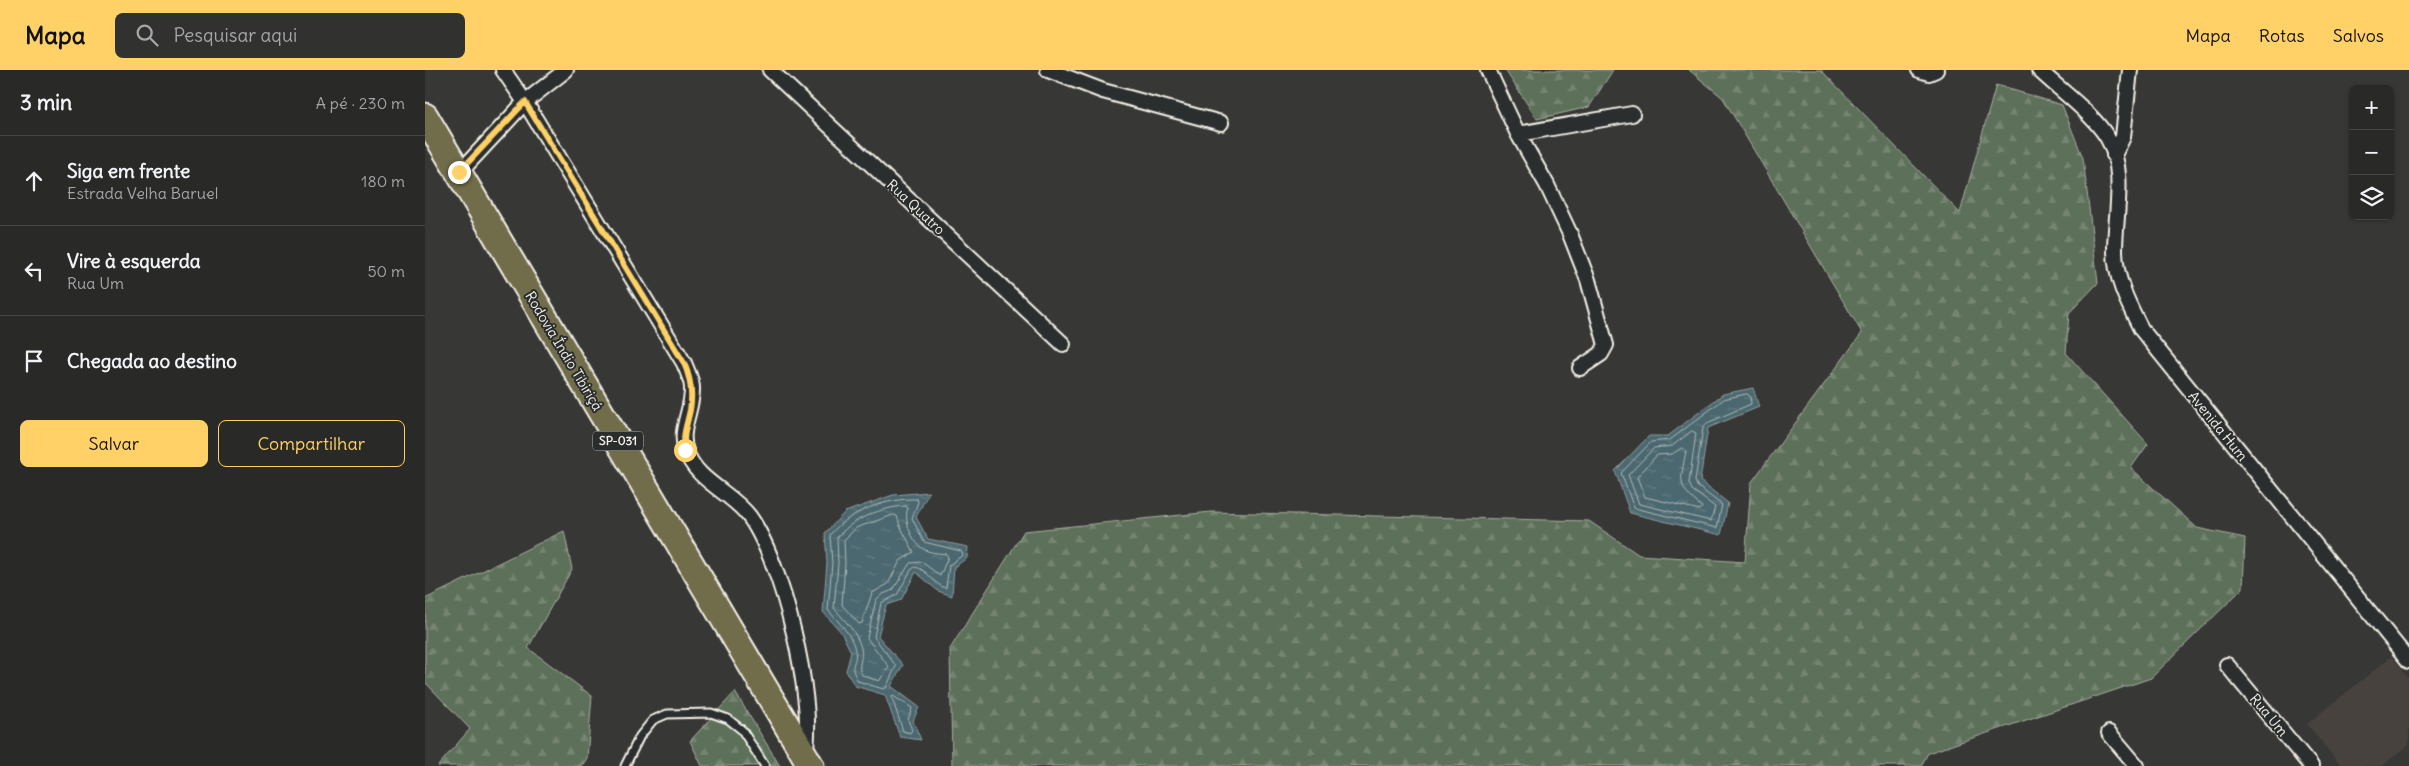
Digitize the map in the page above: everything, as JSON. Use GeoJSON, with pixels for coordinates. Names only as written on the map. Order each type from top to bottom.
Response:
{"type":"FeatureCollection","features":[{"type":"Feature","properties":{"kind":"highway","name":"Rodovia Índio Tibiriçá"},"geometry":{"type":"LineString","coordinates":[[425,116],[808,760]]}},
{"type":"Feature","properties":{"kind":"street"},"geometry":{"type":"LineString","coordinates":[[503,70],[525,102],[684,363],[692,388],[690,410],[683,432],[683,442],[689,459],[697,470],[748,514],[781,586],[805,687],[808,760]]}},
{"type":"Feature","properties":{"kind":"street"},"geometry":{"type":"LineString","coordinates":[[459,172],[525,102],[566,70]]}},
{"type":"Feature","properties":{"kind":"street","name":"Rua Quatro"},"geometry":{"type":"LineString","coordinates":[[770,70],[1063,344]]}},
{"type":"Feature","properties":{"kind":"street"},"geometry":{"type":"LineString","coordinates":[[1048,70],[1103,91],[1221,123]]}},
{"type":"Feature","properties":{"kind":"street"},"geometry":{"type":"LineString","coordinates":[[1488,70],[1518,134],[1547,185],[1570,234],[1588,280],[1606,341],[1604,351],[1580,368]]}},
{"type":"Feature","properties":{"kind":"street"},"geometry":{"type":"LineString","coordinates":[[1919,70],[1929,73],[1936,70]]}},
{"type":"Feature","properties":{"kind":"street"},"geometry":{"type":"LineString","coordinates":[[2039,70],[2097,124],[2108,138],[2114,155]]}},
{"type":"Feature","properties":{"kind":"street"},"geometry":{"type":"LineString","coordinates":[[2114,155],[2123,137],[2130,70]]}},
{"type":"Feature","properties":{"kind":"street"},"geometry":{"type":"LineString","coordinates":[[1518,134],[1632,114]]}},
{"type":"Feature","properties":{"kind":"street","name":"Avenida Hum"},"geometry":{"type":"LineString","coordinates":[[2114,155],[2118,201],[2115,252],[2125,297],[2141,329],[2409,661]]}},
{"type":"Feature","properties":{"kind":"street","name":"Rua Um"},"geometry":{"type":"LineString","coordinates":[[2227,665],[2311,766]]}},
{"type":"Feature","properties":{"kind":"street"},"geometry":{"type":"LineString","coordinates":[[2109,733],[2137,766]]}},
{"type":"Feature","properties":{"kind":"lane"},"geometry":{"type":"LineString","coordinates":[[625,766],[640,736],[653,720],[667,714],[711,712],[729,719],[742,730],[765,766]]}},
{"type":"Feature","properties":{"kind":"shaded area"},"geometry":{"type":"Polygon","coordinates":[[[2392,656],[2409,678],[2409,745],[2382,766],[2341,766],[2307,724],[2392,656]]]}},
{"type":"Feature","properties":{"kind":"green space"},"geometry":{"type":"Polygon","coordinates":[[[1505,70],[1613,70],[1589,107],[1537,119],[1505,70]]]}},
{"type":"Feature","properties":{"kind":"green space"},"geometry":{"type":"Polygon","coordinates":[[[1689,70],[1821,70],[1960,213],[1996,85],[2062,105],[2083,158],[2098,283],[2069,313],[2066,353],[2148,444],[2131,468],[2197,528],[2245,538],[2243,588],[2151,678],[1928,753],[1921,766],[952,766],[950,649],[1024,531],[1211,512],[1589,521],[1639,555],[1745,562],[1751,483],[1862,333],[1723,98],[1689,70]]]}},
{"type":"Feature","properties":{"kind":"green space"},"geometry":{"type":"Polygon","coordinates":[[[564,531],[572,569],[528,648],[592,696],[587,758],[582,766],[438,766],[470,729],[425,682],[425,599],[564,531]]]}},
{"type":"Feature","properties":{"kind":"green space"},"geometry":{"type":"Polygon","coordinates":[[[735,692],[780,766],[702,766],[690,741],[735,692]]]}},
{"type":"Feature","properties":{"kind":"water"},"geometry":{"type":"Polygon","coordinates":[[[1753,388],[1759,407],[1708,428],[1700,481],[1728,503],[1721,535],[1630,513],[1615,471],[1649,436],[1668,436],[1723,394],[1753,388]]]}},
{"type":"Feature","properties":{"kind":"water"},"geometry":{"type":"Polygon","coordinates":[[[929,492],[916,517],[928,539],[968,547],[967,558],[954,567],[952,596],[938,591],[916,572],[901,600],[886,605],[878,636],[903,665],[891,686],[919,707],[913,721],[921,740],[900,737],[885,695],[855,686],[846,671],[851,652],[841,632],[823,612],[827,563],[825,533],[845,512],[893,495],[929,492]]]}},
{"type":"Feature","properties":{"kind":"route"},"geometry":{"type":"LineString","coordinates":[[459,172],[525,102],[684,363],[692,388],[690,410],[683,432],[685,450]]}}]}
